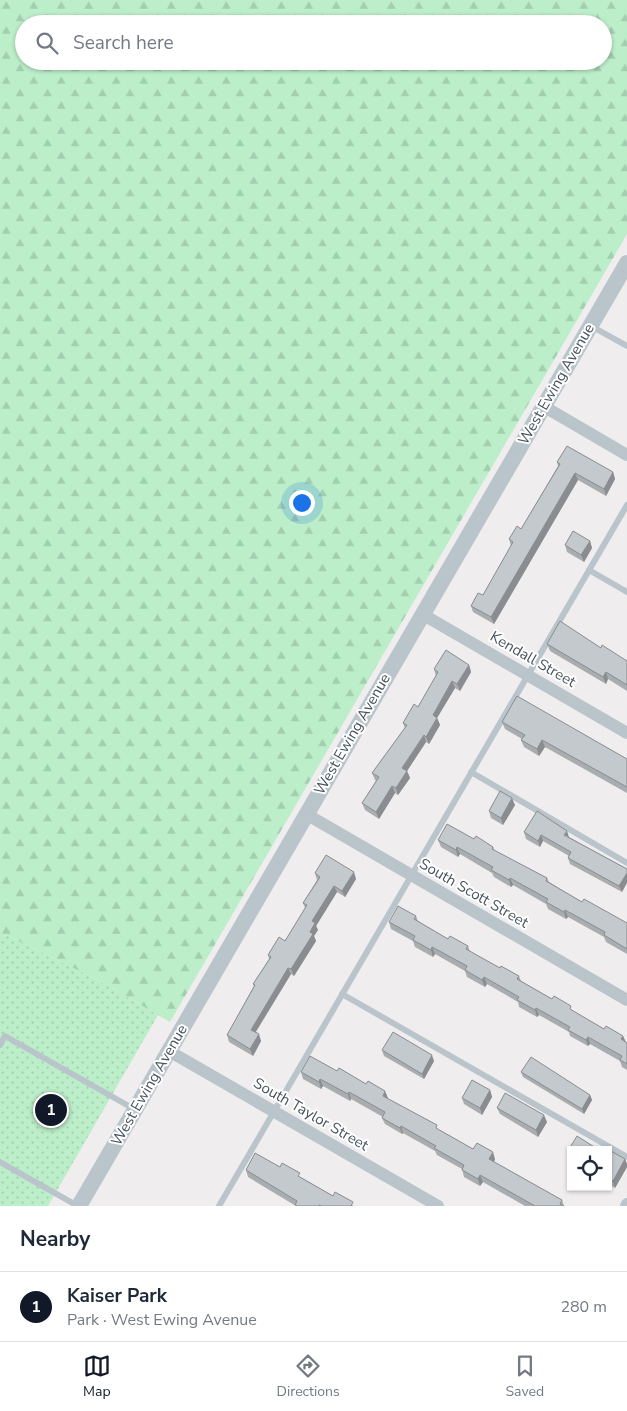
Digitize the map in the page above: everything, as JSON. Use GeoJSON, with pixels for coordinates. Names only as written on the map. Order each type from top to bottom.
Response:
{"type":"FeatureCollection","features":[{"type":"Feature","properties":{"kind":"street","name":"West Ewing Avenue"},"geometry":{"type":"LineString","coordinates":[[78,1206],[627,263]]}},
{"type":"Feature","properties":{"kind":"street"},"geometry":{"type":"LineString","coordinates":[[544,406],[627,455]]}},
{"type":"Feature","properties":{"kind":"street","name":"Kendall Street"},"geometry":{"type":"LineString","coordinates":[[422,614],[627,733]]}},
{"type":"Feature","properties":{"kind":"street","name":"South Scott Street"},"geometry":{"type":"LineString","coordinates":[[306,814],[627,1000]]}},
{"type":"Feature","properties":{"kind":"street","name":"South Taylor Street"},"geometry":{"type":"LineString","coordinates":[[169,1051],[438,1206]]}},
{"type":"Feature","properties":{"kind":"lane"},"geometry":{"type":"LineString","coordinates":[[590,325],[627,346]]}},
{"type":"Feature","properties":{"kind":"lane"},"geometry":{"type":"LineString","coordinates":[[219,1206],[627,505]]}},
{"type":"Feature","properties":{"kind":"lane"},"geometry":{"type":"LineString","coordinates":[[589,570],[627,592]]}},
{"type":"Feature","properties":{"kind":"lane"},"geometry":{"type":"LineString","coordinates":[[471,772],[627,863]]}},
{"type":"Feature","properties":{"kind":"lane"},"geometry":{"type":"LineString","coordinates":[[342,994],[627,1157]]}},
{"type":"Feature","properties":{"kind":"lane"},"geometry":{"type":"LineString","coordinates":[[0,1045],[5,1036],[135,1109]]}},
{"type":"Feature","properties":{"kind":"lane"},"geometry":{"type":"LineString","coordinates":[[0,1162],[78,1206]]}},
{"type":"Feature","properties":{"kind":"green space"},"geometry":{"type":"Polygon","coordinates":[[[0,0],[627,0],[627,234],[170,1022],[98,980],[0,932],[0,0]]]}},
{"type":"Feature","properties":{"kind":"green space"},"geometry":{"type":"Polygon","coordinates":[[[0,932],[98,980],[158,1015],[48,1206],[0,1206],[0,932]]]}},
{"type":"Feature","properties":{"kind":"building"},"geometry":{"type":"Polygon","coordinates":[[[567,446],[613,472],[604,489],[575,473],[491,617],[471,606],[478,593],[483,595],[513,542],[509,539],[517,526],[521,529],[560,464],[557,462],[567,446]]]}},
{"type":"Feature","properties":{"kind":"building"},"geometry":{"type":"Polygon","coordinates":[[[573,531],[590,541],[581,555],[565,545],[573,531]]]}},
{"type":"Feature","properties":{"kind":"building"},"geometry":{"type":"Polygon","coordinates":[[[560,621],[601,648],[602,645],[627,661],[627,685],[606,672],[603,677],[547,644],[560,621]]]}},
{"type":"Feature","properties":{"kind":"building"},"geometry":{"type":"Polygon","coordinates":[[[446,650],[469,665],[457,684],[452,681],[433,715],[437,718],[426,737],[424,735],[402,768],[407,771],[396,788],[392,786],[376,812],[362,803],[379,777],[372,773],[407,725],[403,723],[414,704],[418,707],[438,672],[434,669],[446,650]]]}},
{"type":"Feature","properties":{"kind":"building"},"geometry":{"type":"Polygon","coordinates":[[[517,696],[627,759],[627,787],[542,740],[537,749],[521,740],[525,735],[502,722],[517,696]]]}},
{"type":"Feature","properties":{"kind":"building"},"geometry":{"type":"Polygon","coordinates":[[[500,791],[512,798],[501,818],[489,811],[500,791]]]}},
{"type":"Feature","properties":{"kind":"building"},"geometry":{"type":"Polygon","coordinates":[[[537,811],[567,831],[564,835],[627,869],[627,873],[619,886],[568,858],[571,852],[541,835],[538,841],[524,832],[537,811]]]}},
{"type":"Feature","properties":{"kind":"building"},"geometry":{"type":"Polygon","coordinates":[[[447,824],[474,839],[476,836],[493,847],[492,849],[547,878],[546,881],[582,902],[584,899],[627,923],[627,949],[604,935],[605,932],[546,902],[548,899],[510,878],[509,880],[491,870],[493,867],[457,847],[456,850],[438,840],[447,824]]]}},
{"type":"Feature","properties":{"kind":"building"},"geometry":{"type":"Polygon","coordinates":[[[326,855],[354,872],[342,891],[334,886],[312,921],[315,923],[310,932],[313,934],[291,969],[288,968],[251,1030],[259,1034],[250,1049],[227,1035],[255,985],[253,984],[271,957],[268,955],[279,937],[285,941],[307,905],[303,903],[320,877],[315,873],[326,855]]]}},
{"type":"Feature","properties":{"kind":"building"},"geometry":{"type":"Polygon","coordinates":[[[398,906],[416,916],[414,919],[448,939],[450,936],[468,946],[466,949],[519,976],[517,979],[552,999],[554,996],[571,1006],[570,1009],[604,1029],[606,1026],[623,1036],[621,1039],[627,1043],[627,1064],[620,1060],[622,1056],[588,1037],[586,1040],[568,1030],[570,1027],[517,1000],[519,997],[484,977],[482,980],[465,970],[467,966],[432,947],[431,950],[413,940],[415,936],[389,922],[398,906]]]}},
{"type":"Feature","properties":{"kind":"building"},"geometry":{"type":"Polygon","coordinates":[[[393,1032],[432,1055],[422,1074],[382,1050],[393,1032]]]}},
{"type":"Feature","properties":{"kind":"building"},"geometry":{"type":"Polygon","coordinates":[[[310,1056],[337,1071],[339,1068],[366,1084],[368,1081],[385,1091],[383,1096],[437,1125],[436,1128],[473,1149],[477,1143],[493,1152],[489,1159],[562,1200],[560,1204],[564,1206],[535,1206],[480,1175],[478,1179],[462,1170],[464,1165],[434,1148],[436,1146],[401,1126],[400,1128],[382,1118],[385,1112],[349,1092],[348,1094],[320,1079],[319,1082],[301,1072],[310,1056]]]}},
{"type":"Feature","properties":{"kind":"building"},"geometry":{"type":"Polygon","coordinates":[[[531,1057],[590,1095],[582,1109],[521,1072],[531,1057]]]}},
{"type":"Feature","properties":{"kind":"building"},"geometry":{"type":"Polygon","coordinates":[[[472,1080],[490,1090],[480,1108],[462,1098],[472,1080]]]}},
{"type":"Feature","properties":{"kind":"building"},"geometry":{"type":"Polygon","coordinates":[[[505,1093],[544,1115],[536,1130],[497,1108],[505,1093]]]}},
{"type":"Feature","properties":{"kind":"building"},"geometry":{"type":"Polygon","coordinates":[[[577,1136],[593,1146],[571,1146],[577,1136]]]}},
{"type":"Feature","properties":{"kind":"building"},"geometry":{"type":"Polygon","coordinates":[[[612,1152],[625,1159],[612,1180],[612,1152]]]}},
{"type":"Feature","properties":{"kind":"building"},"geometry":{"type":"Polygon","coordinates":[[[255,1153],[280,1167],[282,1163],[300,1173],[298,1176],[333,1196],[335,1192],[353,1202],[351,1206],[295,1205],[297,1201],[246,1170],[255,1153]]]}},
{"type":"Feature","properties":{"kind":"place","name":"Kaiser Park"},"geometry":{"type":"Point","coordinates":[51,1110]}}]}
